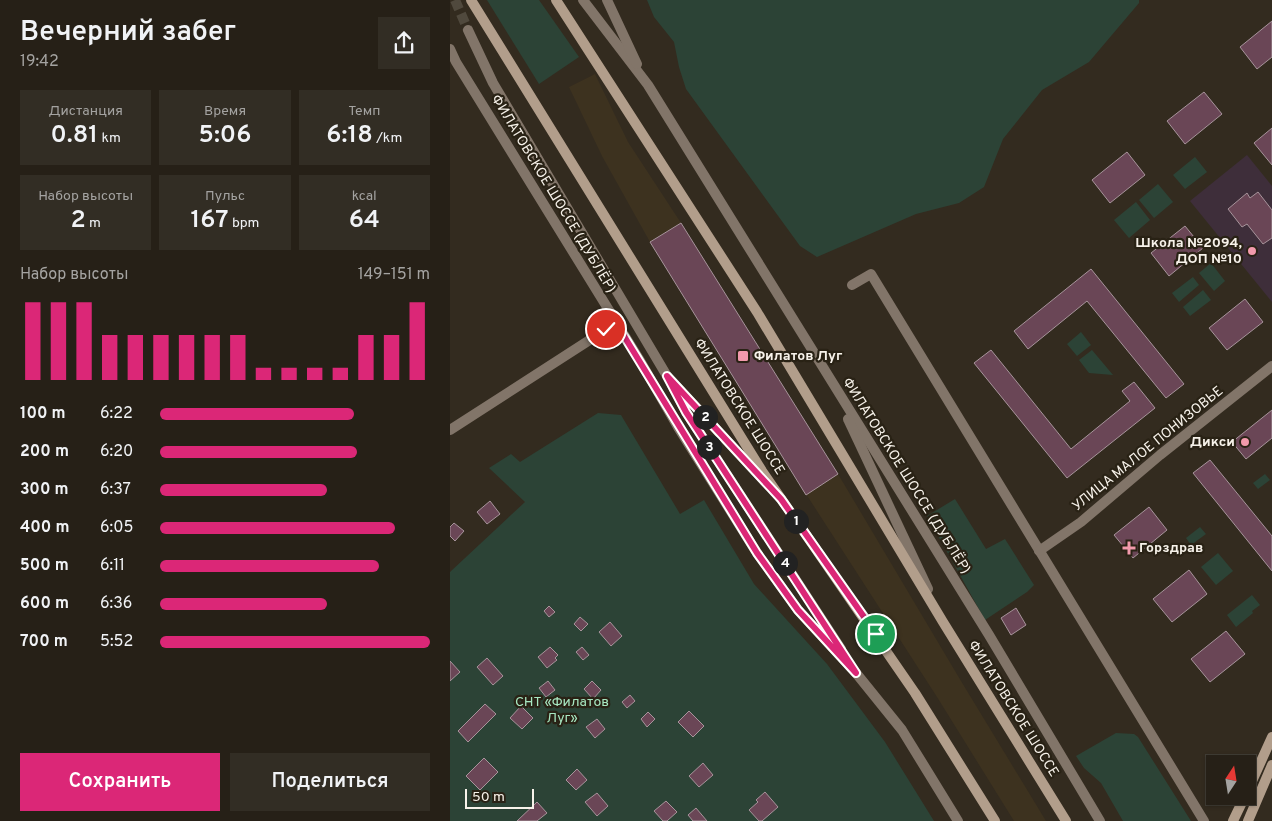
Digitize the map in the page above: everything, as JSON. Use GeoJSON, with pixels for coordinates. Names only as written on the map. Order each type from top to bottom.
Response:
{"type":"FeatureCollection","features":[{"type":"Feature","properties":{"kind":"main road","name":"ФИЛАТОВСКОЕ ШОССЕ"},"geometry":{"type":"LineString","coordinates":[[471,0],[762,471],[915,692],[995,821]]}},
{"type":"Feature","properties":{"kind":"main road","name":"ФИЛАТОВСКОЕ ШОССЕ"},"geometry":{"type":"LineString","coordinates":[[556,0],[757,312],[943,622],[1066,821]]}},
{"type":"Feature","properties":{"kind":"main road"},"geometry":{"type":"LineString","coordinates":[[1256,772],[1272,737]]}},
{"type":"Feature","properties":{"kind":"main road"},"geometry":{"type":"LineString","coordinates":[[1248,821],[1272,765]]}},
{"type":"Feature","properties":{"kind":"main road"},"geometry":{"type":"LineString","coordinates":[[1233,821],[1241,805]]}},
{"type":"Feature","properties":{"kind":"street","name":"ФИЛАТОВСКОЕ ШОССЕ (ДУБЛЁР)"},"geometry":{"type":"LineString","coordinates":[[583,0],[648,85],[989,635],[1100,821]]}},
{"type":"Feature","properties":{"kind":"street"},"geometry":{"type":"LineString","coordinates":[[606,0],[648,85]]}},
{"type":"Feature","properties":{"kind":"street"},"geometry":{"type":"LineString","coordinates":[[468,30],[493,83],[667,376],[686,412],[856,673]]}},
{"type":"Feature","properties":{"kind":"street","name":"ФИЛАТОВСКОЕ ШОССЕ (ДУБЛЁР)"},"geometry":{"type":"LineString","coordinates":[[450,49],[456,62],[757,553],[798,610],[856,673],[902,730],[958,821]]}},
{"type":"Feature","properties":{"kind":"street"},"geometry":{"type":"LineString","coordinates":[[852,285],[871,274],[1204,821]]}},
{"type":"Feature","properties":{"kind":"street"},"geometry":{"type":"LineString","coordinates":[[450,430],[616,323]]}},
{"type":"Feature","properties":{"kind":"street","name":"УЛИЦА МАЛОЕ ПОНИЗОВЬЕ"},"geometry":{"type":"LineString","coordinates":[[1040,552],[1081,522],[1160,455],[1272,366]]}},
{"type":"Feature","properties":{"kind":"street"},"geometry":{"type":"LineString","coordinates":[[667,376],[781,499]]}},
{"type":"Feature","properties":{"kind":"street"},"geometry":{"type":"LineString","coordinates":[[829,377],[943,622]]}},
{"type":"Feature","properties":{"kind":"shaded area"},"geometry":{"type":"Polygon","coordinates":[[[595,74],[628,142],[681,223],[650,242],[602,156],[569,87],[595,74]]]}},
{"type":"Feature","properties":{"kind":"shaded area","name":"Школа №2094, ДОП №10"},"geometry":{"type":"Polygon","coordinates":[[[1247,155],[1272,186],[1272,302],[1190,201],[1247,155]]]}},
{"type":"Feature","properties":{"kind":"shaded area"},"geometry":{"type":"Polygon","coordinates":[[[838,474],[1046,821],[1014,821],[937,697],[806,494],[838,474]]]}},
{"type":"Feature","properties":{"kind":"green space"},"geometry":{"type":"Polygon","coordinates":[[[487,0],[539,0],[579,57],[539,84],[487,0]]]}},
{"type":"Feature","properties":{"kind":"green space"},"geometry":{"type":"Polygon","coordinates":[[[647,0],[1139,0],[1139,3],[1089,62],[1042,90],[1003,139],[984,187],[959,203],[916,214],[817,257],[800,246],[686,89],[674,42],[654,17],[647,0]]]}},
{"type":"Feature","properties":{"kind":"green space"},"geometry":{"type":"Polygon","coordinates":[[[1195,157],[1207,172],[1185,189],[1173,175],[1195,157]]]}},
{"type":"Feature","properties":{"kind":"green space"},"geometry":{"type":"Polygon","coordinates":[[[1158,184],[1173,202],[1154,218],[1139,200],[1158,184]]]}},
{"type":"Feature","properties":{"kind":"green space"},"geometry":{"type":"Polygon","coordinates":[[[1136,202],[1150,220],[1129,238],[1114,220],[1136,202]]]}},
{"type":"Feature","properties":{"kind":"green space"},"geometry":{"type":"Polygon","coordinates":[[[1211,263],[1225,281],[1214,291],[1199,273],[1211,263]]]}},
{"type":"Feature","properties":{"kind":"green space"},"geometry":{"type":"Polygon","coordinates":[[[1193,277],[1199,285],[1179,302],[1172,293],[1193,277]]]}},
{"type":"Feature","properties":{"kind":"green space"},"geometry":{"type":"Polygon","coordinates":[[[1203,290],[1211,300],[1190,316],[1183,307],[1203,290]]]}},
{"type":"Feature","properties":{"kind":"green space"},"geometry":{"type":"Polygon","coordinates":[[[1081,332],[1091,345],[1077,356],[1067,344],[1081,332]]]}},
{"type":"Feature","properties":{"kind":"green space"},"geometry":{"type":"Polygon","coordinates":[[[1092,350],[1113,375],[1089,373],[1079,360],[1092,350]]]}},
{"type":"Feature","properties":{"kind":"green space","name":"СНТ «Филатов Луг»"},"geometry":{"type":"Polygon","coordinates":[[[598,413],[621,415],[680,514],[704,500],[754,584],[827,664],[885,742],[934,821],[450,821],[450,572],[525,502],[489,468],[511,454],[520,462],[598,413]]]}},
{"type":"Feature","properties":{"kind":"green space"},"geometry":{"type":"Polygon","coordinates":[[[1265,474],[1270,480],[1258,489],[1253,483],[1265,474]]]}},
{"type":"Feature","properties":{"kind":"green space"},"geometry":{"type":"Polygon","coordinates":[[[955,499],[986,549],[1005,539],[1034,585],[1027,592],[985,620],[927,516],[955,499]]]}},
{"type":"Feature","properties":{"kind":"green space"},"geometry":{"type":"Polygon","coordinates":[[[1200,527],[1206,534],[1191,545],[1186,538],[1200,527]]]}},
{"type":"Feature","properties":{"kind":"green space"},"geometry":{"type":"Polygon","coordinates":[[[1218,553],[1233,571],[1216,585],[1201,567],[1218,553]]]}},
{"type":"Feature","properties":{"kind":"green space"},"geometry":{"type":"Polygon","coordinates":[[[1252,595],[1260,605],[1236,627],[1227,615],[1252,595]]]}},
{"type":"Feature","properties":{"kind":"green space"},"geometry":{"type":"Polygon","coordinates":[[[1116,733],[1134,734],[1138,737],[1191,821],[1123,821],[1101,783],[1084,768],[1076,756],[1116,733]]]}},
{"type":"Feature","properties":{"kind":"building"},"geometry":{"type":"Polygon","coordinates":[[[1272,21],[1272,57],[1257,69],[1240,47],[1272,21]]]}},
{"type":"Feature","properties":{"kind":"building"},"geometry":{"type":"Polygon","coordinates":[[[1204,92],[1222,114],[1185,144],[1167,121],[1204,92]]]}},
{"type":"Feature","properties":{"kind":"building"},"geometry":{"type":"Polygon","coordinates":[[[1272,128],[1272,165],[1254,143],[1272,128]]]}},
{"type":"Feature","properties":{"kind":"building"},"geometry":{"type":"Polygon","coordinates":[[[1127,152],[1145,175],[1110,203],[1092,180],[1127,152]]]}},
{"type":"Feature","properties":{"kind":"building"},"geometry":{"type":"Polygon","coordinates":[[[1258,192],[1272,210],[1272,238],[1263,244],[1247,224],[1242,227],[1228,209],[1247,193],[1250,198],[1258,192]]]}},
{"type":"Feature","properties":{"kind":"building"},"geometry":{"type":"Polygon","coordinates":[[[681,223],[838,474],[806,495],[650,242],[681,223]]]}},
{"type":"Feature","properties":{"kind":"building"},"geometry":{"type":"Polygon","coordinates":[[[1185,226],[1203,248],[1169,276],[1151,253],[1185,226]]]}},
{"type":"Feature","properties":{"kind":"building"},"geometry":{"type":"Polygon","coordinates":[[[1091,269],[1184,384],[1166,398],[1087,301],[1028,349],[1014,331],[1091,269]]]}},
{"type":"Feature","properties":{"kind":"building"},"geometry":{"type":"Polygon","coordinates":[[[1245,299],[1263,322],[1227,350],[1209,328],[1245,299]]]}},
{"type":"Feature","properties":{"kind":"building"},"geometry":{"type":"Polygon","coordinates":[[[991,350],[1071,449],[1130,401],[1122,391],[1134,382],[1155,408],[1067,478],[974,363],[991,350]]]}},
{"type":"Feature","properties":{"kind":"building"},"geometry":{"type":"Polygon","coordinates":[[[1272,410],[1272,438],[1246,459],[1232,442],[1272,410]]]}},
{"type":"Feature","properties":{"kind":"building"},"geometry":{"type":"Polygon","coordinates":[[[1210,460],[1272,536],[1272,571],[1193,473],[1210,460]]]}},
{"type":"Feature","properties":{"kind":"building"},"geometry":{"type":"Polygon","coordinates":[[[490,501],[500,514],[487,524],[477,512],[490,501]]]}},
{"type":"Feature","properties":{"kind":"building"},"geometry":{"type":"Polygon","coordinates":[[[1149,507],[1167,530],[1133,558],[1114,535],[1149,507]]]}},
{"type":"Feature","properties":{"kind":"building"},"geometry":{"type":"Polygon","coordinates":[[[454,523],[464,531],[455,541],[450,536],[450,527],[454,523]]]}},
{"type":"Feature","properties":{"kind":"building"},"geometry":{"type":"Polygon","coordinates":[[[1189,570],[1207,594],[1172,622],[1153,599],[1189,570]]]}},
{"type":"Feature","properties":{"kind":"building"},"geometry":{"type":"Polygon","coordinates":[[[549,606],[555,612],[549,617],[544,611],[549,606]]]}},
{"type":"Feature","properties":{"kind":"building"},"geometry":{"type":"Polygon","coordinates":[[[1016,608],[1026,625],[1011,635],[1001,618],[1016,608]]]}},
{"type":"Feature","properties":{"kind":"building"},"geometry":{"type":"Polygon","coordinates":[[[580,617],[588,624],[581,631],[574,624],[580,617]]]}},
{"type":"Feature","properties":{"kind":"building"},"geometry":{"type":"Polygon","coordinates":[[[610,622],[622,636],[611,646],[599,632],[610,622]]]}},
{"type":"Feature","properties":{"kind":"building"},"geometry":{"type":"Polygon","coordinates":[[[1226,631],[1245,654],[1210,682],[1191,659],[1226,631]]]}},
{"type":"Feature","properties":{"kind":"building"},"geometry":{"type":"Polygon","coordinates":[[[550,647],[558,655],[555,658],[557,660],[547,668],[538,657],[550,647]]]}},
{"type":"Feature","properties":{"kind":"building"},"geometry":{"type":"Polygon","coordinates":[[[582,647],[589,655],[583,660],[576,652],[582,647]]]}},
{"type":"Feature","properties":{"kind":"building"},"geometry":{"type":"Polygon","coordinates":[[[487,658],[503,676],[493,685],[477,667],[487,658]]]}},
{"type":"Feature","properties":{"kind":"building"},"geometry":{"type":"Polygon","coordinates":[[[450,661],[460,672],[450,681],[450,661]]]}},
{"type":"Feature","properties":{"kind":"building"},"geometry":{"type":"Polygon","coordinates":[[[548,681],[555,690],[546,697],[539,688],[548,681]]]}},
{"type":"Feature","properties":{"kind":"building"},"geometry":{"type":"Polygon","coordinates":[[[592,681],[601,690],[593,699],[584,689],[592,681]]]}},
{"type":"Feature","properties":{"kind":"building"},"geometry":{"type":"Polygon","coordinates":[[[630,695],[635,701],[627,708],[622,702],[630,695]]]}},
{"type":"Feature","properties":{"kind":"building"},"geometry":{"type":"Polygon","coordinates":[[[485,704],[496,714],[468,742],[458,731],[485,704]]]}},
{"type":"Feature","properties":{"kind":"building"},"geometry":{"type":"Polygon","coordinates":[[[521,706],[533,718],[522,729],[510,718],[521,706]]]}},
{"type":"Feature","properties":{"kind":"building"},"geometry":{"type":"Polygon","coordinates":[[[689,711],[704,726],[693,737],[678,722],[689,711]]]}},
{"type":"Feature","properties":{"kind":"building"},"geometry":{"type":"Polygon","coordinates":[[[648,712],[655,719],[647,727],[641,719],[648,712]]]}},
{"type":"Feature","properties":{"kind":"building"},"geometry":{"type":"Polygon","coordinates":[[[597,719],[605,729],[595,738],[586,727],[597,719]]]}},
{"type":"Feature","properties":{"kind":"building"},"geometry":{"type":"Polygon","coordinates":[[[484,758],[498,772],[480,790],[466,776],[484,758]]]}},
{"type":"Feature","properties":{"kind":"building"},"geometry":{"type":"Polygon","coordinates":[[[703,763],[713,775],[699,787],[689,776],[703,763]]]}},
{"type":"Feature","properties":{"kind":"building"},"geometry":{"type":"Polygon","coordinates":[[[577,769],[587,780],[576,790],[566,780],[577,769]]]}},
{"type":"Feature","properties":{"kind":"building"},"geometry":{"type":"Polygon","coordinates":[[[765,792],[778,807],[762,821],[759,821],[749,810],[765,792]]]}},
{"type":"Feature","properties":{"kind":"building"},"geometry":{"type":"Polygon","coordinates":[[[597,793],[608,806],[597,816],[585,802],[597,793]]]}},
{"type":"Feature","properties":{"kind":"building"},"geometry":{"type":"Polygon","coordinates":[[[666,801],[677,812],[667,821],[663,821],[654,811],[666,801]]]}},
{"type":"Feature","properties":{"kind":"building"},"geometry":{"type":"Polygon","coordinates":[[[537,802],[547,813],[537,821],[517,821],[537,802]]]}},
{"type":"Feature","properties":{"kind":"building"},"geometry":{"type":"Polygon","coordinates":[[[696,808],[707,821],[693,821],[688,815],[696,808]]]}},
{"type":"Feature","properties":{"kind":"tunnel"},"geometry":{"type":"LineString","coordinates":[[455,0],[468,30]]}},
{"type":"Feature","properties":{"kind":"place","name":"Школа №2094, ДОП №10"},"geometry":{"type":"Point","coordinates":[1252,251]}},
{"type":"Feature","properties":{"kind":"place","name":"Филатов Луг"},"geometry":{"type":"Point","coordinates":[743,356]}},
{"type":"Feature","properties":{"kind":"place","name":"Дикси"},"geometry":{"type":"Point","coordinates":[1245,442]}},
{"type":"Feature","properties":{"kind":"place","name":"Горздрав"},"geometry":{"type":"Point","coordinates":[1129,548]}},
{"type":"Feature","properties":{"kind":"route"},"geometry":{"type":"LineString","coordinates":[[606,329],[616,323],[757,553],[798,610],[856,673],[686,412],[667,376],[781,499],[876,634]]}}]}
